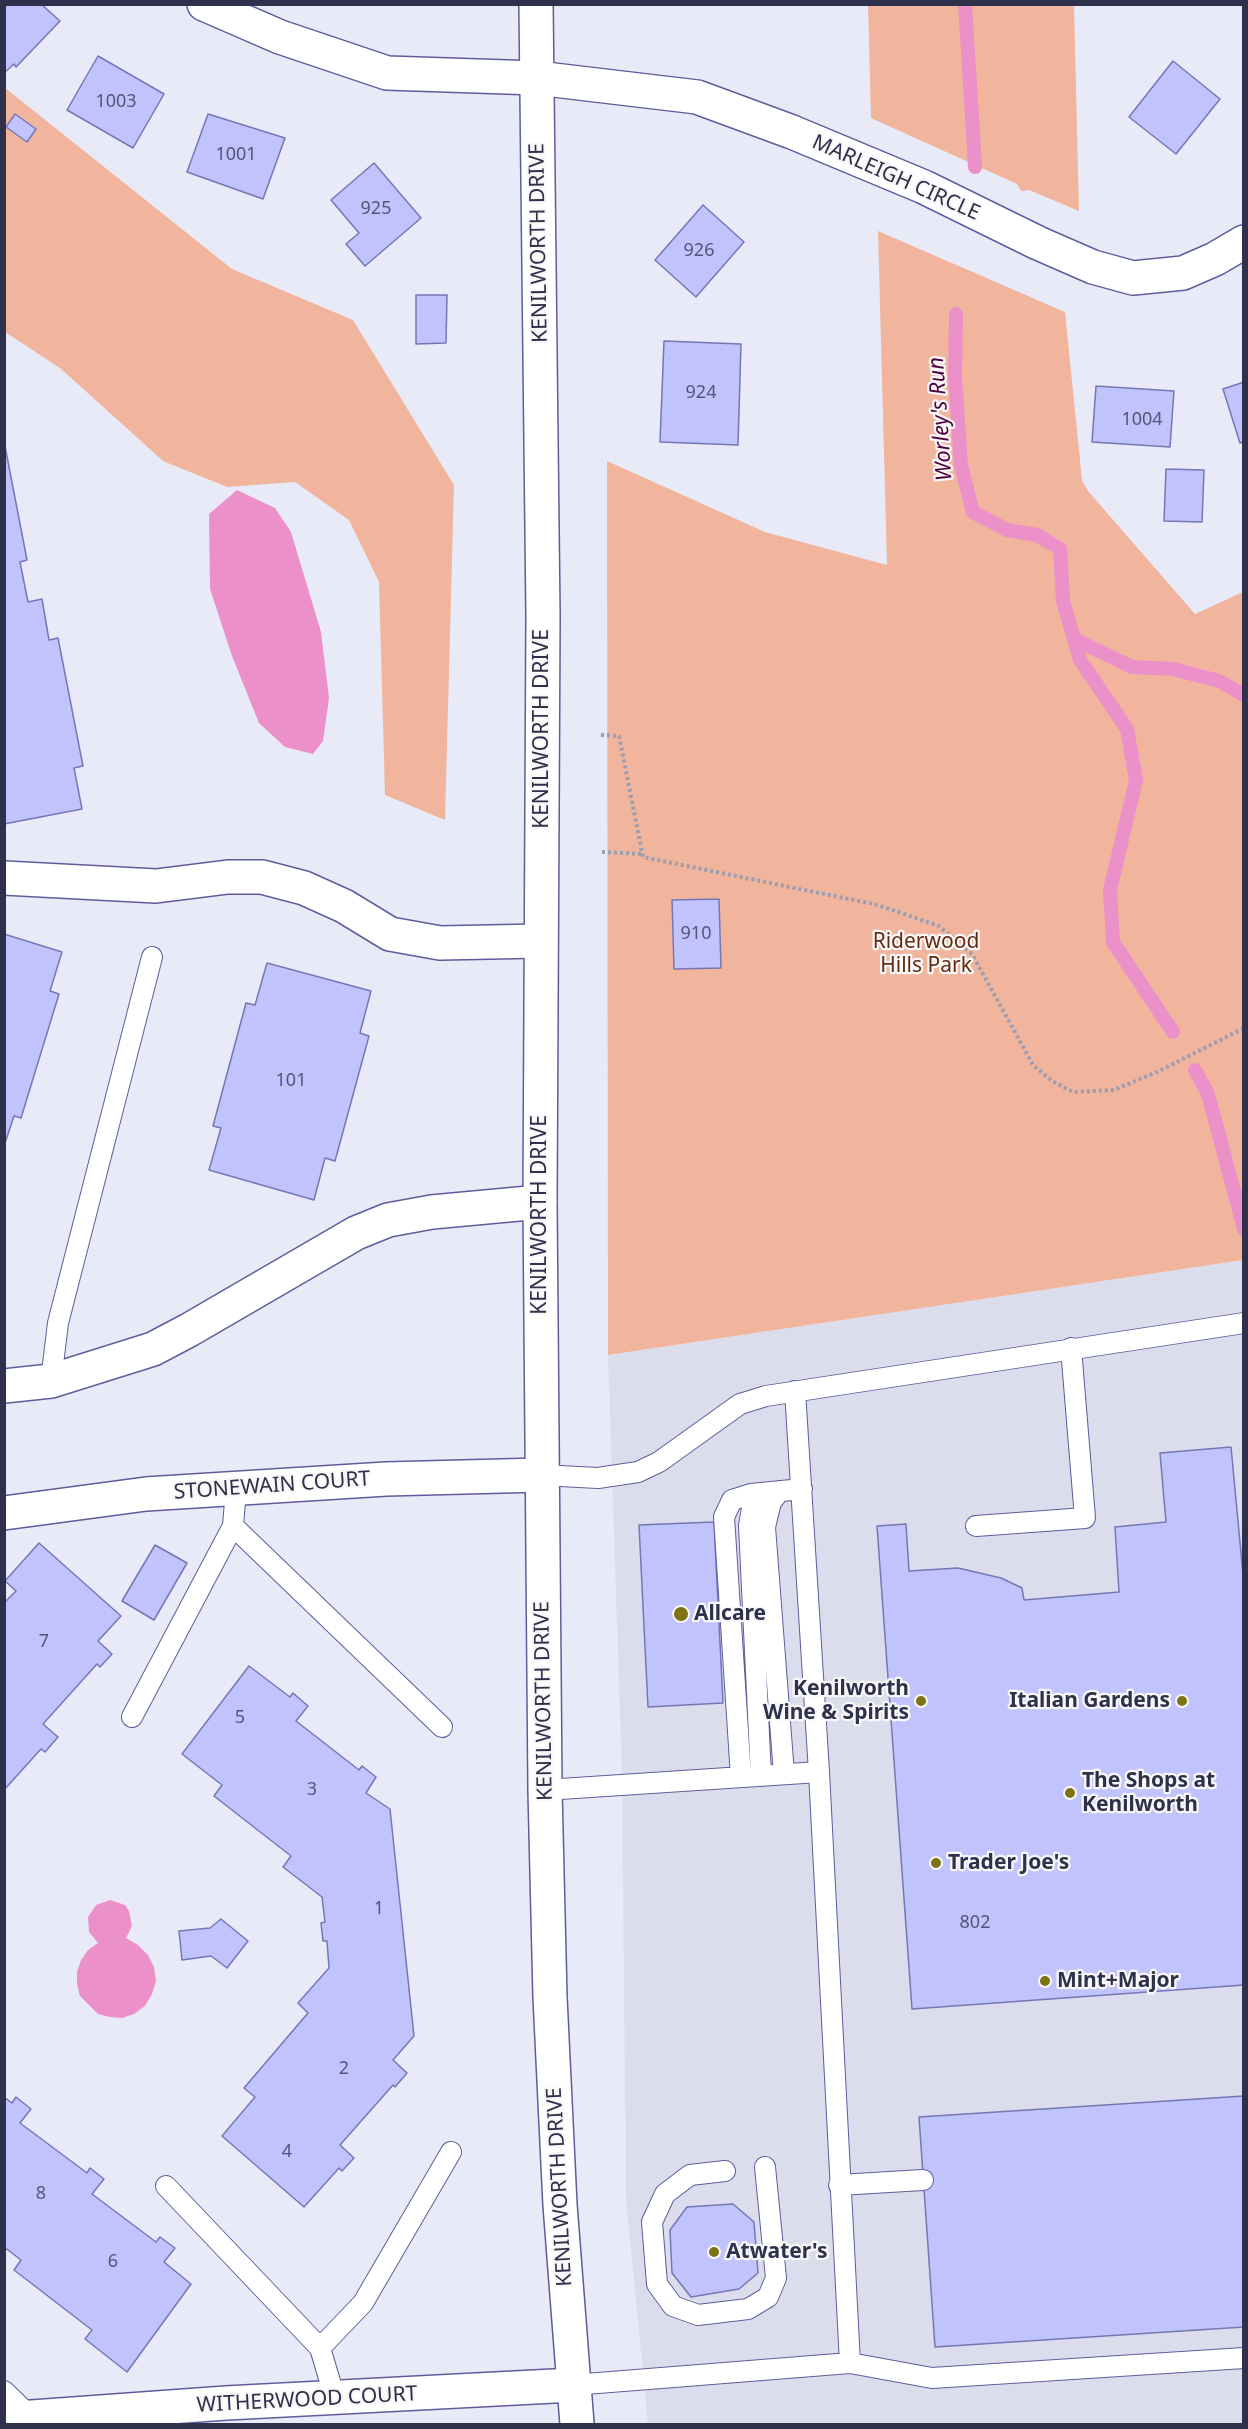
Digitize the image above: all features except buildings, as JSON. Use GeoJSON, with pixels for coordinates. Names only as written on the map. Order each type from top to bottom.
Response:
{"type":"FeatureCollection","features":[{"type":"Feature","properties":{"kind":"street","name":"MARLEIGH CIRCLE"},"geometry":{"type":"LineString","coordinates":[[204,4],[280,37],[387,73],[537,78],[697,97],[792,132],[924,187],[1038,243],[1093,267],[1133,278],[1183,273],[1215,259],[1244,242]]}},
{"type":"Feature","properties":{"kind":"street","name":"KENILWORTH DRIVE"},"geometry":{"type":"LineString","coordinates":[[536,4],[543,616],[540,1202],[544,1791],[560,2193],[577,2424]]}},
{"type":"Feature","properties":{"kind":"street"},"geometry":{"type":"LineString","coordinates":[[4,878],[156,886],[228,877],[262,877],[304,888],[344,906],[390,934],[440,943],[540,941]]}},
{"type":"Feature","properties":{"kind":"street"},"geometry":{"type":"LineString","coordinates":[[4,1386],[51,1381],[153,1349],[356,1233],[388,1220],[432,1212],[540,1202]]}},
{"type":"Feature","properties":{"kind":"street","name":"STONEWAIN COURT"},"geometry":{"type":"LineString","coordinates":[[4,1513],[146,1494],[386,1479],[541,1475]]}},
{"type":"Feature","properties":{"kind":"street","name":"WITHERWOOD COURT"},"geometry":{"type":"LineString","coordinates":[[18,2418],[573,2385]]}},
{"type":"Feature","properties":{"kind":"lane"},"geometry":{"type":"LineString","coordinates":[[51,1381],[58,1323],[152,957]]}},
{"type":"Feature","properties":{"kind":"lane"},"geometry":{"type":"LineString","coordinates":[[541,1475],[598,1478],[638,1472],[659,1462],[741,1404],[795,1391],[1244,1323]]}},
{"type":"Feature","properties":{"kind":"lane"},"geometry":{"type":"LineString","coordinates":[[976,1526],[1085,1518],[1071,1348]]}},
{"type":"Feature","properties":{"kind":"lane"},"geometry":{"type":"LineString","coordinates":[[795,1391],[819,1772],[850,2363]]}},
{"type":"Feature","properties":{"kind":"lane"},"geometry":{"type":"LineString","coordinates":[[132,1717],[233,1526],[236,1489]]}},
{"type":"Feature","properties":{"kind":"lane"},"geometry":{"type":"LineString","coordinates":[[751,1776],[724,1517],[732,1500],[802,1489]]}},
{"type":"Feature","properties":{"kind":"lane"},"geometry":{"type":"LineString","coordinates":[[780,1491],[771,1502],[765,1527],[784,1774]]}},
{"type":"Feature","properties":{"kind":"lane"},"geometry":{"type":"LineString","coordinates":[[751,1776],[749,1526],[753,1502],[760,1494]]}},
{"type":"Feature","properties":{"kind":"lane"},"geometry":{"type":"LineString","coordinates":[[233,1526],[442,1727]]}},
{"type":"Feature","properties":{"kind":"lane"},"geometry":{"type":"LineString","coordinates":[[544,1791],[819,1772]]}},
{"type":"Feature","properties":{"kind":"lane"},"geometry":{"type":"LineString","coordinates":[[320,2348],[363,2303],[452,2152]]}},
{"type":"Feature","properties":{"kind":"lane"},"geometry":{"type":"LineString","coordinates":[[725,2171],[690,2175],[665,2194],[652,2222],[657,2284],[674,2306],[698,2315],[748,2309],[768,2296],[776,2278],[765,2168]]}},
{"type":"Feature","properties":{"kind":"lane"},"geometry":{"type":"LineString","coordinates":[[839,2185],[923,2180]]}},
{"type":"Feature","properties":{"kind":"lane"},"geometry":{"type":"LineString","coordinates":[[166,2186],[320,2348],[336,2398]]}},
{"type":"Feature","properties":{"kind":"lane"},"geometry":{"type":"LineString","coordinates":[[573,2385],[850,2363],[932,2378],[1244,2358]]}},
{"type":"Feature","properties":{"kind":"lane"},"geometry":{"type":"LineString","coordinates":[[4,2391],[18,2418]]}},
{"type":"Feature","properties":{"kind":"path"},"geometry":{"type":"LineString","coordinates":[[601,735],[619,736],[643,857],[878,905],[939,926],[972,954],[1033,1065],[1052,1081],[1073,1092],[1114,1090],[1157,1072],[1244,1028]]}},
{"type":"Feature","properties":{"kind":"path"},"geometry":{"type":"LineString","coordinates":[[602,852],[643,854]]}},
{"type":"Feature","properties":{"kind":"shaded area"},"geometry":{"type":"Polygon","coordinates":[[[237,490],[275,508],[291,532],[321,632],[329,698],[323,741],[313,754],[285,747],[259,723],[232,656],[210,589],[209,514],[237,490]]]}},
{"type":"Feature","properties":{"kind":"shaded area"},"geometry":{"type":"Polygon","coordinates":[[[1243,1260],[1243,2424],[648,2424],[626,2200],[622,1772],[608,1355],[1243,1260]]]}},
{"type":"Feature","properties":{"kind":"shaded area"},"geometry":{"type":"Polygon","coordinates":[[[110,1900],[125,1905],[129,1911],[132,1926],[126,1938],[148,1955],[154,1967],[156,1981],[145,2006],[134,2014],[122,2018],[98,2014],[80,1996],[77,1984],[77,1972],[81,1960],[88,1950],[98,1943],[89,1932],[88,1917],[96,1905],[110,1900]]]}},
{"type":"Feature","properties":{"kind":"green space"},"geometry":{"type":"Polygon","coordinates":[[[868,5],[1074,5],[1079,211],[1029,190],[1021,191],[1017,184],[871,118],[868,5]]]}},
{"type":"Feature","properties":{"kind":"green space"},"geometry":{"type":"Polygon","coordinates":[[[4,87],[232,269],[353,320],[454,485],[445,820],[385,795],[379,582],[349,520],[295,482],[227,487],[163,461],[60,368],[5,332],[4,87]]]}},
{"type":"Feature","properties":{"kind":"green space","name":"Riderwood Hills Park"},"geometry":{"type":"Polygon","coordinates":[[[878,231],[1065,312],[1082,480],[1088,491],[1195,614],[1243,592],[1243,1260],[608,1355],[607,461],[765,532],[887,565],[878,231]]]}},
{"type":"Feature","properties":{"kind":"waterway","name":"Worley's Run"},"geometry":{"type":"LineString","coordinates":[[965,4],[975,167]]}},
{"type":"Feature","properties":{"kind":"waterway"},"geometry":{"type":"LineString","coordinates":[[956,314],[955,378],[961,465],[973,512],[1007,530],[1037,535],[1060,549],[1063,601],[1080,660],[1127,729],[1136,780],[1110,890],[1113,942],[1173,1032]]}},
{"type":"Feature","properties":{"kind":"waterway","name":"Worley's Run"},"geometry":{"type":"LineString","coordinates":[[1074,639],[1132,667],[1173,669],[1219,681],[1244,695]]}},
{"type":"Feature","properties":{"kind":"waterway"},"geometry":{"type":"LineString","coordinates":[[1195,1070],[1208,1094],[1244,1229]]}},
{"type":"Feature","properties":{"kind":"place","name":"Allcare"},"geometry":{"type":"Point","coordinates":[681,1614]}},
{"type":"Feature","properties":{"kind":"place","name":"Kenilworth Wine & Spirits"},"geometry":{"type":"Point","coordinates":[921,1701]}},
{"type":"Feature","properties":{"kind":"place","name":"Italian Gardens"},"geometry":{"type":"Point","coordinates":[1182,1701]}},
{"type":"Feature","properties":{"kind":"place","name":"The Shops at Kenilworth"},"geometry":{"type":"Point","coordinates":[1070,1793]}},
{"type":"Feature","properties":{"kind":"place","name":"Trader Joe's"},"geometry":{"type":"Point","coordinates":[936,1863]}},
{"type":"Feature","properties":{"kind":"place","name":"Mint+Major"},"geometry":{"type":"Point","coordinates":[1045,1981]}},
{"type":"Feature","properties":{"kind":"place","name":"Atwater's"},"geometry":{"type":"Point","coordinates":[714,2252]}}]}
